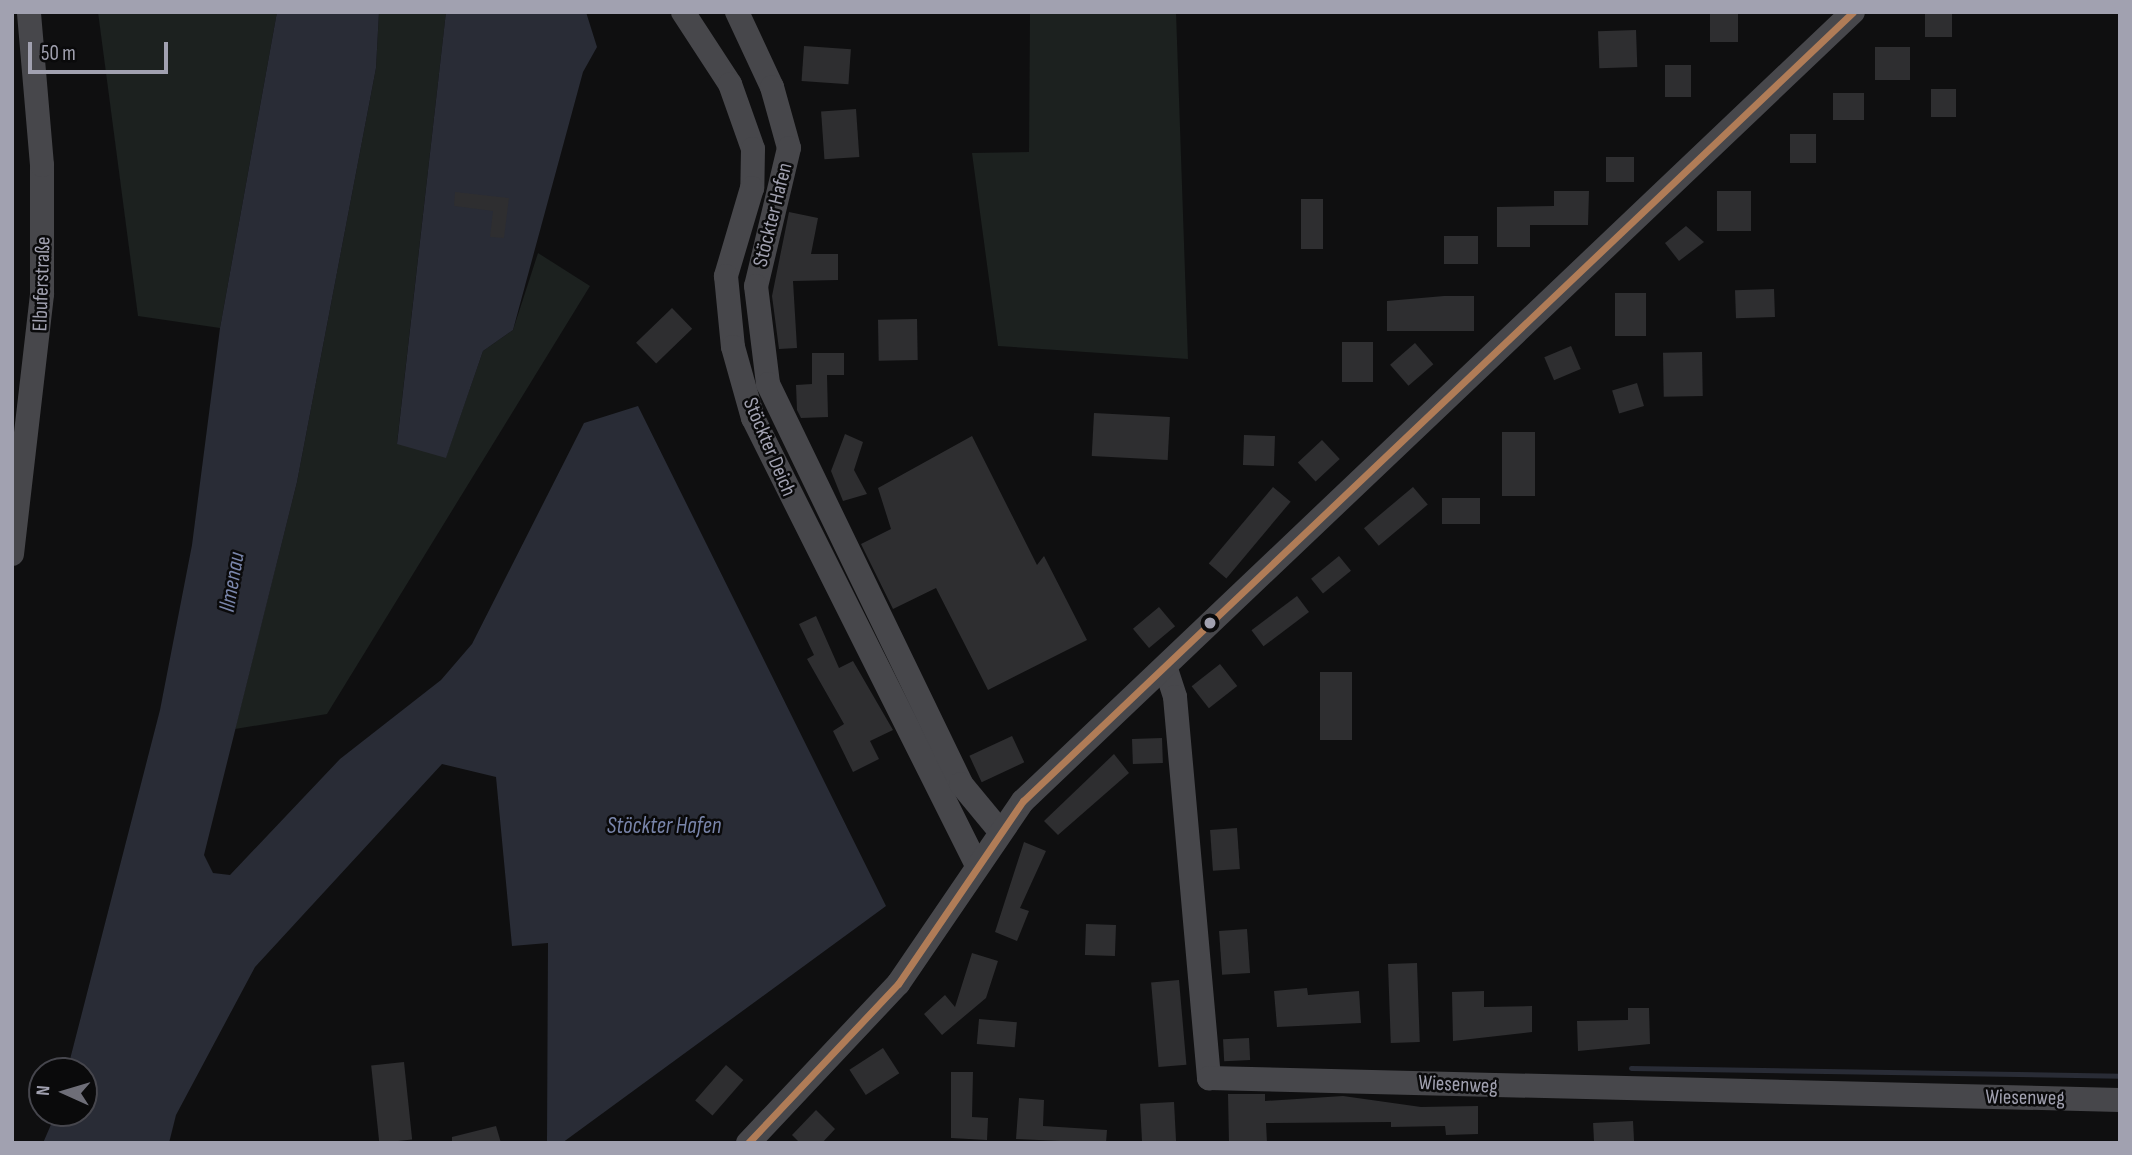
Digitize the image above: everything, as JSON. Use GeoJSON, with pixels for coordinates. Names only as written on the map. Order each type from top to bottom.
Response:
{"type":"FeatureCollection","features":[{"type":"Feature","properties":{"kind":"street","name":"Elbuferstraße"},"geometry":{"type":"LineString","coordinates":[[12,554],[43,294],[42,165],[29,12]]}},
{"type":"Feature","properties":{"kind":"street","name":"Stöckter Deich"},"geometry":{"type":"LineString","coordinates":[[682,12],[730,84],[753,149],[752,188],[728,258],[726,285],[733,347],[753,418],[976,863]]}},
{"type":"Feature","properties":{"kind":"street","name":"Stöckter Hafen"},"geometry":{"type":"LineString","coordinates":[[737,12],[772,87],[789,148],[756,286],[768,384],[961,784],[999,830]]}},
{"type":"Feature","properties":{"kind":"street"},"geometry":{"type":"LineString","coordinates":[[748,1143],[898,984],[999,830],[1853,12]]}},
{"type":"Feature","properties":{"kind":"street","name":"Wiesenweg"},"geometry":{"type":"LineString","coordinates":[[1166,669],[1175,697],[1209,1079],[2120,1100]]}},
{"type":"Feature","properties":{"kind":"shaded area"},"geometry":{"type":"Polygon","coordinates":[[[98,12],[277,12],[220,328],[138,316],[98,12]]]}},
{"type":"Feature","properties":{"kind":"shaded area"},"geometry":{"type":"Polygon","coordinates":[[[379,12],[446,12],[397,443],[446,457],[483,351],[513,330],[538,253],[590,286],[327,714],[235,729],[297,482],[376,68],[379,12]]]}},
{"type":"Feature","properties":{"kind":"shaded area"},"geometry":{"type":"Polygon","coordinates":[[[1030,12],[1176,12],[1188,359],[998,346],[972,153],[1029,152],[1030,12]]]}},
{"type":"Feature","properties":{"kind":"water","name":"Stöckter Hafen"},"geometry":{"type":"Polygon","coordinates":[[[277,12],[379,12],[376,68],[297,482],[204,855],[213,873],[230,875],[340,759],[441,680],[472,644],[584,423],[638,406],[886,906],[562,1143],[547,1143],[548,943],[512,946],[496,777],[442,764],[255,967],[176,1115],[169,1143],[43,1143],[50,1127],[98,1127],[98,1057],[71,1057],[160,710],[192,545],[220,328],[277,12]]]}},
{"type":"Feature","properties":{"kind":"water"},"geometry":{"type":"Polygon","coordinates":[[[446,12],[586,12],[597,47],[583,72],[513,330],[483,351],[446,458],[397,444],[446,12]]]}},
{"type":"Feature","properties":{"kind":"building"},"geometry":{"type":"Polygon","coordinates":[[[1710,12],[1738,12],[1738,42],[1710,42],[1710,12]]]}},
{"type":"Feature","properties":{"kind":"building"},"geometry":{"type":"Polygon","coordinates":[[[1925,12],[1952,12],[1952,37],[1925,37],[1925,12]]]}},
{"type":"Feature","properties":{"kind":"building"},"geometry":{"type":"Polygon","coordinates":[[[1636,30],[1637,67],[1599,68],[1598,31],[1636,30]]]}},
{"type":"Feature","properties":{"kind":"building"},"geometry":{"type":"Polygon","coordinates":[[[804,46],[851,49],[848,84],[802,81],[804,46]]]}},
{"type":"Feature","properties":{"kind":"building"},"geometry":{"type":"Polygon","coordinates":[[[1875,47],[1910,47],[1910,80],[1875,80],[1875,47]]]}},
{"type":"Feature","properties":{"kind":"building"},"geometry":{"type":"Polygon","coordinates":[[[1665,65],[1691,65],[1691,97],[1665,97],[1665,65]]]}},
{"type":"Feature","properties":{"kind":"building"},"geometry":{"type":"Polygon","coordinates":[[[1931,89],[1956,89],[1956,117],[1931,117],[1931,89]]]}},
{"type":"Feature","properties":{"kind":"building"},"geometry":{"type":"Polygon","coordinates":[[[1833,93],[1864,93],[1864,120],[1833,120],[1833,93]]]}},
{"type":"Feature","properties":{"kind":"building"},"geometry":{"type":"Polygon","coordinates":[[[856,109],[859,157],[824,159],[821,111],[856,109]]]}},
{"type":"Feature","properties":{"kind":"building"},"geometry":{"type":"Polygon","coordinates":[[[1790,134],[1816,134],[1816,163],[1790,163],[1790,134]]]}},
{"type":"Feature","properties":{"kind":"building"},"geometry":{"type":"Polygon","coordinates":[[[1606,157],[1634,157],[1634,182],[1606,182],[1606,157]]]}},
{"type":"Feature","properties":{"kind":"building"},"geometry":{"type":"Polygon","coordinates":[[[1554,191],[1589,191],[1588,225],[1530,225],[1530,247],[1497,247],[1497,207],[1554,206],[1554,191]]]}},
{"type":"Feature","properties":{"kind":"building"},"geometry":{"type":"Polygon","coordinates":[[[1717,191],[1751,191],[1751,231],[1717,231],[1717,191]]]}},
{"type":"Feature","properties":{"kind":"building"},"geometry":{"type":"Polygon","coordinates":[[[455,192],[509,198],[504,238],[490,237],[493,211],[454,206],[455,192]]]}},
{"type":"Feature","properties":{"kind":"building"},"geometry":{"type":"Polygon","coordinates":[[[1301,199],[1323,199],[1323,249],[1301,249],[1301,199]]]}},
{"type":"Feature","properties":{"kind":"building"},"geometry":{"type":"Polygon","coordinates":[[[789,212],[818,218],[811,254],[838,254],[838,280],[793,281],[797,348],[779,349],[772,296],[789,212]]]}},
{"type":"Feature","properties":{"kind":"building"},"geometry":{"type":"Polygon","coordinates":[[[1686,226],[1704,242],[1679,261],[1665,243],[1686,226]]]}},
{"type":"Feature","properties":{"kind":"building"},"geometry":{"type":"Polygon","coordinates":[[[1444,236],[1478,236],[1478,264],[1444,264],[1444,236]]]}},
{"type":"Feature","properties":{"kind":"building"},"geometry":{"type":"Polygon","coordinates":[[[1774,289],[1775,317],[1736,318],[1735,290],[1774,289]]]}},
{"type":"Feature","properties":{"kind":"building"},"geometry":{"type":"Polygon","coordinates":[[[1615,293],[1646,293],[1646,336],[1615,336],[1615,293]]]}},
{"type":"Feature","properties":{"kind":"building"},"geometry":{"type":"Polygon","coordinates":[[[1474,296],[1474,331],[1387,331],[1387,301],[1474,296]]]}},
{"type":"Feature","properties":{"kind":"building"},"geometry":{"type":"Polygon","coordinates":[[[672,308],[692,329],[656,364],[636,343],[672,308]]]}},
{"type":"Feature","properties":{"kind":"building"},"geometry":{"type":"Polygon","coordinates":[[[917,319],[918,360],[879,361],[878,320],[917,319]]]}},
{"type":"Feature","properties":{"kind":"building"},"geometry":{"type":"Polygon","coordinates":[[[1342,342],[1373,342],[1373,382],[1342,382],[1342,342]]]}},
{"type":"Feature","properties":{"kind":"building"},"geometry":{"type":"Polygon","coordinates":[[[1415,343],[1433,364],[1408,386],[1390,365],[1415,343]]]}},
{"type":"Feature","properties":{"kind":"building"},"geometry":{"type":"Polygon","coordinates":[[[1571,346],[1581,369],[1554,380],[1544,357],[1571,346]]]}},
{"type":"Feature","properties":{"kind":"building"},"geometry":{"type":"Polygon","coordinates":[[[1702,352],[1703,396],[1664,397],[1663,353],[1702,352]]]}},
{"type":"Feature","properties":{"kind":"building"},"geometry":{"type":"Polygon","coordinates":[[[812,353],[844,353],[844,375],[827,375],[828,417],[801,418],[797,410],[796,385],[812,384],[812,353]]]}},
{"type":"Feature","properties":{"kind":"building"},"geometry":{"type":"Polygon","coordinates":[[[1637,383],[1644,406],[1619,414],[1612,391],[1637,383]]]}},
{"type":"Feature","properties":{"kind":"building"},"geometry":{"type":"Polygon","coordinates":[[[1094,413],[1170,417],[1168,460],[1092,456],[1094,413]]]}},
{"type":"Feature","properties":{"kind":"building"},"geometry":{"type":"Polygon","coordinates":[[[1502,432],[1535,432],[1535,496],[1502,496],[1502,432]]]}},
{"type":"Feature","properties":{"kind":"building"},"geometry":{"type":"Polygon","coordinates":[[[845,434],[863,442],[854,470],[867,494],[843,501],[831,471],[845,434]]]}},
{"type":"Feature","properties":{"kind":"building"},"geometry":{"type":"Polygon","coordinates":[[[1244,435],[1275,436],[1274,466],[1243,465],[1244,435]]]}},
{"type":"Feature","properties":{"kind":"building"},"geometry":{"type":"Polygon","coordinates":[[[972,436],[1037,565],[1044,556],[1087,640],[988,690],[936,588],[893,609],[861,544],[891,529],[878,488],[972,436]]]}},
{"type":"Feature","properties":{"kind":"building"},"geometry":{"type":"Polygon","coordinates":[[[1322,440],[1340,459],[1316,482],[1298,463],[1322,440]]]}},
{"type":"Feature","properties":{"kind":"building"},"geometry":{"type":"Polygon","coordinates":[[[1273,487],[1291,502],[1226,578],[1209,564],[1273,487]]]}},
{"type":"Feature","properties":{"kind":"building"},"geometry":{"type":"Polygon","coordinates":[[[1413,487],[1428,505],[1379,546],[1364,528],[1413,487]]]}},
{"type":"Feature","properties":{"kind":"building"},"geometry":{"type":"Polygon","coordinates":[[[1442,498],[1480,498],[1480,524],[1442,524],[1442,498]]]}},
{"type":"Feature","properties":{"kind":"building"},"geometry":{"type":"Polygon","coordinates":[[[1339,556],[1351,571],[1323,593],[1311,579],[1339,556]]]}},
{"type":"Feature","properties":{"kind":"building"},"geometry":{"type":"Polygon","coordinates":[[[1297,596],[1309,612],[1264,646],[1251,630],[1297,596]]]}},
{"type":"Feature","properties":{"kind":"building"},"geometry":{"type":"Polygon","coordinates":[[[1159,607],[1175,626],[1149,648],[1133,629],[1159,607]]]}},
{"type":"Feature","properties":{"kind":"building"},"geometry":{"type":"Polygon","coordinates":[[[816,616],[839,668],[853,661],[893,730],[870,741],[879,759],[853,772],[833,731],[844,724],[807,659],[814,655],[799,624],[816,616]]]}},
{"type":"Feature","properties":{"kind":"building"},"geometry":{"type":"Polygon","coordinates":[[[1220,664],[1237,686],[1209,708],[1192,686],[1220,664]]]}},
{"type":"Feature","properties":{"kind":"building"},"geometry":{"type":"Polygon","coordinates":[[[1320,672],[1352,672],[1352,740],[1320,740],[1320,672]]]}},
{"type":"Feature","properties":{"kind":"building"},"geometry":{"type":"Polygon","coordinates":[[[1012,736],[1024,762],[982,782],[969,756],[1012,736]]]}},
{"type":"Feature","properties":{"kind":"building"},"geometry":{"type":"Polygon","coordinates":[[[1162,738],[1163,763],[1133,764],[1132,739],[1162,738]]]}},
{"type":"Feature","properties":{"kind":"building"},"geometry":{"type":"Polygon","coordinates":[[[1114,754],[1129,773],[1058,835],[1044,821],[1114,754]]]}},
{"type":"Feature","properties":{"kind":"building"},"geometry":{"type":"Polygon","coordinates":[[[1237,828],[1240,869],[1213,871],[1210,830],[1237,828]]]}},
{"type":"Feature","properties":{"kind":"building"},"geometry":{"type":"Polygon","coordinates":[[[1024,842],[1046,851],[1020,908],[1029,911],[1017,941],[995,932],[1024,842]]]}},
{"type":"Feature","properties":{"kind":"building"},"geometry":{"type":"Polygon","coordinates":[[[1086,924],[1116,925],[1115,956],[1085,955],[1086,924]]]}},
{"type":"Feature","properties":{"kind":"building"},"geometry":{"type":"Polygon","coordinates":[[[1247,929],[1250,973],[1222,975],[1219,931],[1247,929]]]}},
{"type":"Feature","properties":{"kind":"building"},"geometry":{"type":"Polygon","coordinates":[[[972,953],[998,961],[986,998],[942,1035],[924,1014],[945,995],[955,1007],[972,953]]]}},
{"type":"Feature","properties":{"kind":"building"},"geometry":{"type":"Polygon","coordinates":[[[1417,963],[1420,1042],[1391,1043],[1388,964],[1417,963]]]}},
{"type":"Feature","properties":{"kind":"building"},"geometry":{"type":"Polygon","coordinates":[[[1179,980],[1186,1065],[1159,1067],[1151,982],[1179,980]]]}},
{"type":"Feature","properties":{"kind":"building"},"geometry":{"type":"Polygon","coordinates":[[[1307,988],[1308,995],[1359,991],[1361,1023],[1277,1027],[1274,991],[1307,988]]]}},
{"type":"Feature","properties":{"kind":"building"},"geometry":{"type":"Polygon","coordinates":[[[1484,991],[1484,1007],[1532,1006],[1532,1032],[1453,1041],[1452,992],[1484,991]]]}},
{"type":"Feature","properties":{"kind":"building"},"geometry":{"type":"Polygon","coordinates":[[[1628,1008],[1649,1008],[1650,1044],[1578,1051],[1577,1021],[1628,1020],[1628,1008]]]}},
{"type":"Feature","properties":{"kind":"building"},"geometry":{"type":"Polygon","coordinates":[[[979,1019],[1017,1022],[1015,1047],[977,1044],[979,1019]]]}},
{"type":"Feature","properties":{"kind":"building"},"geometry":{"type":"Polygon","coordinates":[[[1249,1038],[1250,1060],[1224,1061],[1223,1039],[1249,1038]]]}},
{"type":"Feature","properties":{"kind":"building"},"geometry":{"type":"Polygon","coordinates":[[[883,1048],[899,1073],[866,1095],[849,1070],[883,1048]]]}},
{"type":"Feature","properties":{"kind":"building"},"geometry":{"type":"Polygon","coordinates":[[[404,1062],[412,1140],[379,1143],[371,1065],[404,1062]]]}},
{"type":"Feature","properties":{"kind":"building"},"geometry":{"type":"Polygon","coordinates":[[[726,1065],[743,1080],[713,1116],[695,1100],[726,1065]]]}},
{"type":"Feature","properties":{"kind":"building"},"geometry":{"type":"Polygon","coordinates":[[[951,1072],[973,1072],[972,1117],[988,1118],[987,1140],[951,1138],[951,1072]]]}},
{"type":"Feature","properties":{"kind":"building"},"geometry":{"type":"Polygon","coordinates":[[[1228,1094],[1265,1094],[1265,1101],[1343,1096],[1421,1107],[1478,1106],[1478,1134],[1446,1135],[1445,1126],[1391,1127],[1391,1122],[1266,1123],[1267,1143],[1229,1143],[1228,1094]]]}},
{"type":"Feature","properties":{"kind":"building"},"geometry":{"type":"Polygon","coordinates":[[[1019,1098],[1044,1100],[1043,1126],[1107,1130],[1106,1143],[1016,1139],[1019,1098]]]}},
{"type":"Feature","properties":{"kind":"building"},"geometry":{"type":"Polygon","coordinates":[[[1174,1102],[1176,1143],[1142,1143],[1140,1104],[1174,1102]]]}},
{"type":"Feature","properties":{"kind":"building"},"geometry":{"type":"Polygon","coordinates":[[[816,1110],[835,1129],[822,1143],[800,1143],[792,1135],[816,1110]]]}},
{"type":"Feature","properties":{"kind":"building"},"geometry":{"type":"Polygon","coordinates":[[[1633,1121],[1634,1143],[1594,1143],[1593,1123],[1633,1121]]]}},
{"type":"Feature","properties":{"kind":"building"},"geometry":{"type":"Polygon","coordinates":[[[496,1126],[501,1143],[452,1143],[452,1137],[496,1126]]]}},
{"type":"Feature","properties":{"kind":"waterway"},"geometry":{"type":"LineString","coordinates":[[1631,1068],[2120,1076]]}},
{"type":"Feature","properties":{"kind":"transit line"},"geometry":{"type":"LineString","coordinates":[[748,1143],[898,984],[1023,801],[1853,12]]}},
{"type":"Feature","properties":{"kind":"water label","name":"Ilmenau"},"geometry":{"type":"Point","coordinates":[232,582]}}]}
